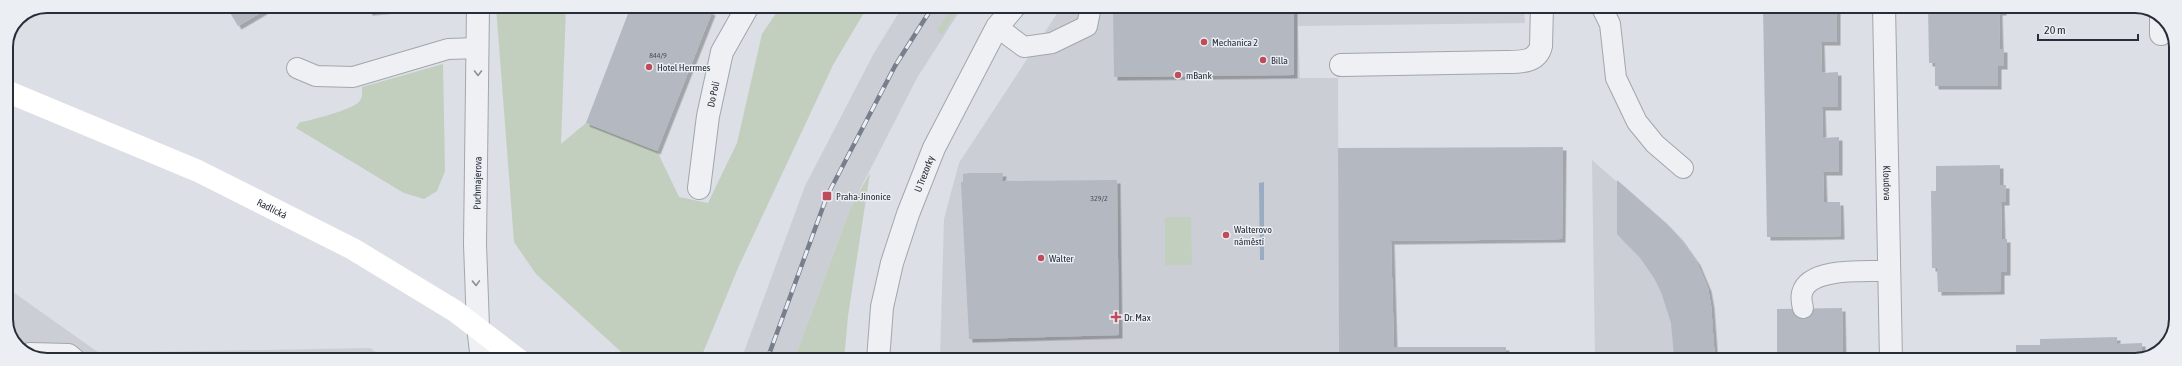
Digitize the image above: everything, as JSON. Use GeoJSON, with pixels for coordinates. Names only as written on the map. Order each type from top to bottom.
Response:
{"type":"FeatureCollection","features":[{"type":"Feature","properties":{"kind":"main road","name":"Radlická"},"geometry":{"type":"LineString","coordinates":[[13,94],[205,175],[353,249],[455,311],[510,353]]}},
{"type":"Feature","properties":{"kind":"street","name":"Puchmajerova"},"geometry":{"type":"LineString","coordinates":[[478,13],[475,244],[478,327],[481,353]]}},
{"type":"Feature","properties":{"kind":"street","name":"Do Polí"},"geometry":{"type":"LineString","coordinates":[[699,188],[708,116],[722,52],[740,13]]}},
{"type":"Feature","properties":{"kind":"street","name":"U Trezorky"},"geometry":{"type":"LineString","coordinates":[[879,353],[882,308],[892,263],[908,214],[934,148],[998,27],[1009,13]]}},
{"type":"Feature","properties":{"kind":"street"},"geometry":{"type":"LineString","coordinates":[[1341,65],[1505,62],[1530,60],[1539,52],[1541,46],[1542,13]]}},
{"type":"Feature","properties":{"kind":"street","name":"Kloudova"},"geometry":{"type":"LineString","coordinates":[[1884,13],[1891,353]]}},
{"type":"Feature","properties":{"kind":"lane"},"geometry":{"type":"LineString","coordinates":[[998,27],[1024,47],[1052,44],[1087,26],[1089,13]]}},
{"type":"Feature","properties":{"kind":"lane"},"geometry":{"type":"LineString","coordinates":[[1604,13],[1610,24],[1616,78],[1637,122],[1655,144],[1683,168]]}},
{"type":"Feature","properties":{"kind":"lane"},"geometry":{"type":"LineString","coordinates":[[297,68],[316,76],[353,77],[448,49],[478,48]]}},
{"type":"Feature","properties":{"kind":"lane"},"geometry":{"type":"LineString","coordinates":[[1802,308],[1802,292],[1808,284],[1828,272],[1889,271]]}},
{"type":"Feature","properties":{"kind":"shaded area"},"geometry":{"type":"Polygon","coordinates":[[[899,13],[959,13],[917,78],[851,207],[797,353],[744,353],[805,186],[874,53],[899,13]]]}},
{"type":"Feature","properties":{"kind":"shaded area"},"geometry":{"type":"Polygon","coordinates":[[[1057,13],[1524,13],[1525,23],[1298,26],[1300,78],[1338,78],[1339,353],[940,353],[944,219],[959,163],[1057,13]]]}},
{"type":"Feature","properties":{"kind":"shaded area"},"geometry":{"type":"Polygon","coordinates":[[[1592,160],[1675,233],[1708,288],[1713,328],[1714,353],[1595,353],[1592,160]]]}},
{"type":"Feature","properties":{"kind":"shaded area"},"geometry":{"type":"Polygon","coordinates":[[[13,292],[99,353],[43,353],[28,347],[19,338],[14,326],[13,292]]]}},
{"type":"Feature","properties":{"kind":"shaded area"},"geometry":{"type":"Polygon","coordinates":[[[370,348],[377,353],[99,353],[370,348]]]}},
{"type":"Feature","properties":{"kind":"green space"},"geometry":{"type":"Polygon","coordinates":[[[497,13],[566,13],[561,144],[586,123],[657,151],[679,197],[708,203],[737,143],[762,34],[776,13],[864,13],[833,65],[738,268],[703,353],[622,353],[536,274],[514,242],[497,13]]]}},
{"type":"Feature","properties":{"kind":"green space"},"geometry":{"type":"Polygon","coordinates":[[[950,13],[956,13],[942,35],[937,29],[950,13]]]}},
{"type":"Feature","properties":{"kind":"green space"},"geometry":{"type":"Polygon","coordinates":[[[443,64],[445,171],[437,191],[424,199],[404,193],[296,128],[300,122],[331,114],[355,105],[361,98],[362,87],[443,64]]]}},
{"type":"Feature","properties":{"kind":"green space"},"geometry":{"type":"Polygon","coordinates":[[[870,173],[848,316],[845,353],[797,353],[851,207],[870,173]]]}},
{"type":"Feature","properties":{"kind":"green space"},"geometry":{"type":"Polygon","coordinates":[[[1165,217],[1191,217],[1192,265],[1165,265],[1165,217]]]}},
{"type":"Feature","properties":{"kind":"water"},"geometry":{"type":"Polygon","coordinates":[[[1264,182],[1264,260],[1260,260],[1259,183],[1264,182]]]}},
{"type":"Feature","properties":{"kind":"building"},"geometry":{"type":"Polygon","coordinates":[[[230,13],[260,13],[238,26],[230,13]]]}},
{"type":"Feature","properties":{"kind":"building","name":"Hotel Herrmes"},"geometry":{"type":"Polygon","coordinates":[[[628,13],[712,13],[657,151],[586,123],[628,13]]]}},
{"type":"Feature","properties":{"kind":"building","name":"Mechanica 2"},"geometry":{"type":"Polygon","coordinates":[[[1113,13],[1294,13],[1294,75],[1114,77],[1113,13]]]}},
{"type":"Feature","properties":{"kind":"building"},"geometry":{"type":"Polygon","coordinates":[[[1763,13],[1837,13],[1837,42],[1821,42],[1822,73],[1838,72],[1838,107],[1822,107],[1823,138],[1839,137],[1839,172],[1823,172],[1824,202],[1840,202],[1841,236],[1767,237],[1763,13]]]}},
{"type":"Feature","properties":{"kind":"building"},"geometry":{"type":"Polygon","coordinates":[[[1928,13],[1999,13],[2000,49],[2004,49],[2004,66],[1998,66],[1998,86],[1935,86],[1935,63],[1929,63],[1928,13]]]}},
{"type":"Feature","properties":{"kind":"building"},"geometry":{"type":"Polygon","coordinates":[[[1563,147],[1562,239],[1391,241],[1394,347],[1506,347],[1506,353],[1339,353],[1338,148],[1563,147]]]}},
{"type":"Feature","properties":{"kind":"building"},"geometry":{"type":"Polygon","coordinates":[[[2000,165],[2000,185],[2006,185],[2006,202],[2001,202],[2002,239],[2007,239],[2007,272],[2001,272],[2001,291],[1938,292],[1937,268],[1932,268],[1931,191],[1936,191],[1936,166],[2000,165]]]}},
{"type":"Feature","properties":{"kind":"building","name":"Walter"},"geometry":{"type":"Polygon","coordinates":[[[1003,173],[1002,181],[1117,180],[1119,335],[969,339],[961,182],[963,182],[963,174],[1003,173]]]}},
{"type":"Feature","properties":{"kind":"building"},"geometry":{"type":"Polygon","coordinates":[[[1617,180],[1666,223],[1680,238],[1697,262],[1708,288],[1711,305],[1714,353],[1674,353],[1671,323],[1661,292],[1654,278],[1638,255],[1617,234],[1617,180]]]}},
{"type":"Feature","properties":{"kind":"building"},"geometry":{"type":"Polygon","coordinates":[[[1842,308],[1843,353],[1777,353],[1777,309],[1842,308]]]}},
{"type":"Feature","properties":{"kind":"building"},"geometry":{"type":"Polygon","coordinates":[[[2117,337],[2117,344],[2142,343],[2142,352],[2016,353],[2016,345],[2040,345],[2040,339],[2117,337]]]}},
{"type":"Feature","properties":{"kind":"railway"},"geometry":{"type":"LineString","coordinates":[[770,353],[827,196],[895,66],[929,13]]}},
{"type":"Feature","properties":{"kind":"place","name":"Mechanica 2"},"geometry":{"type":"Point","coordinates":[1204,42]}},
{"type":"Feature","properties":{"kind":"place","name":"Billa"},"geometry":{"type":"Point","coordinates":[1263,60]}},
{"type":"Feature","properties":{"kind":"place","name":"Hotel Herrmes"},"geometry":{"type":"Point","coordinates":[649,67]}},
{"type":"Feature","properties":{"kind":"place","name":"mBank"},"geometry":{"type":"Point","coordinates":[1178,75]}},
{"type":"Feature","properties":{"kind":"place","name":"Praha-Jinonice"},"geometry":{"type":"Point","coordinates":[827,196]}},
{"type":"Feature","properties":{"kind":"place","name":"Walterovo náměstí"},"geometry":{"type":"Point","coordinates":[1226,235]}},
{"type":"Feature","properties":{"kind":"place","name":"Walter"},"geometry":{"type":"Point","coordinates":[1041,258]}},
{"type":"Feature","properties":{"kind":"place","name":"Dr. Max"},"geometry":{"type":"Point","coordinates":[1116,317]}}]}
